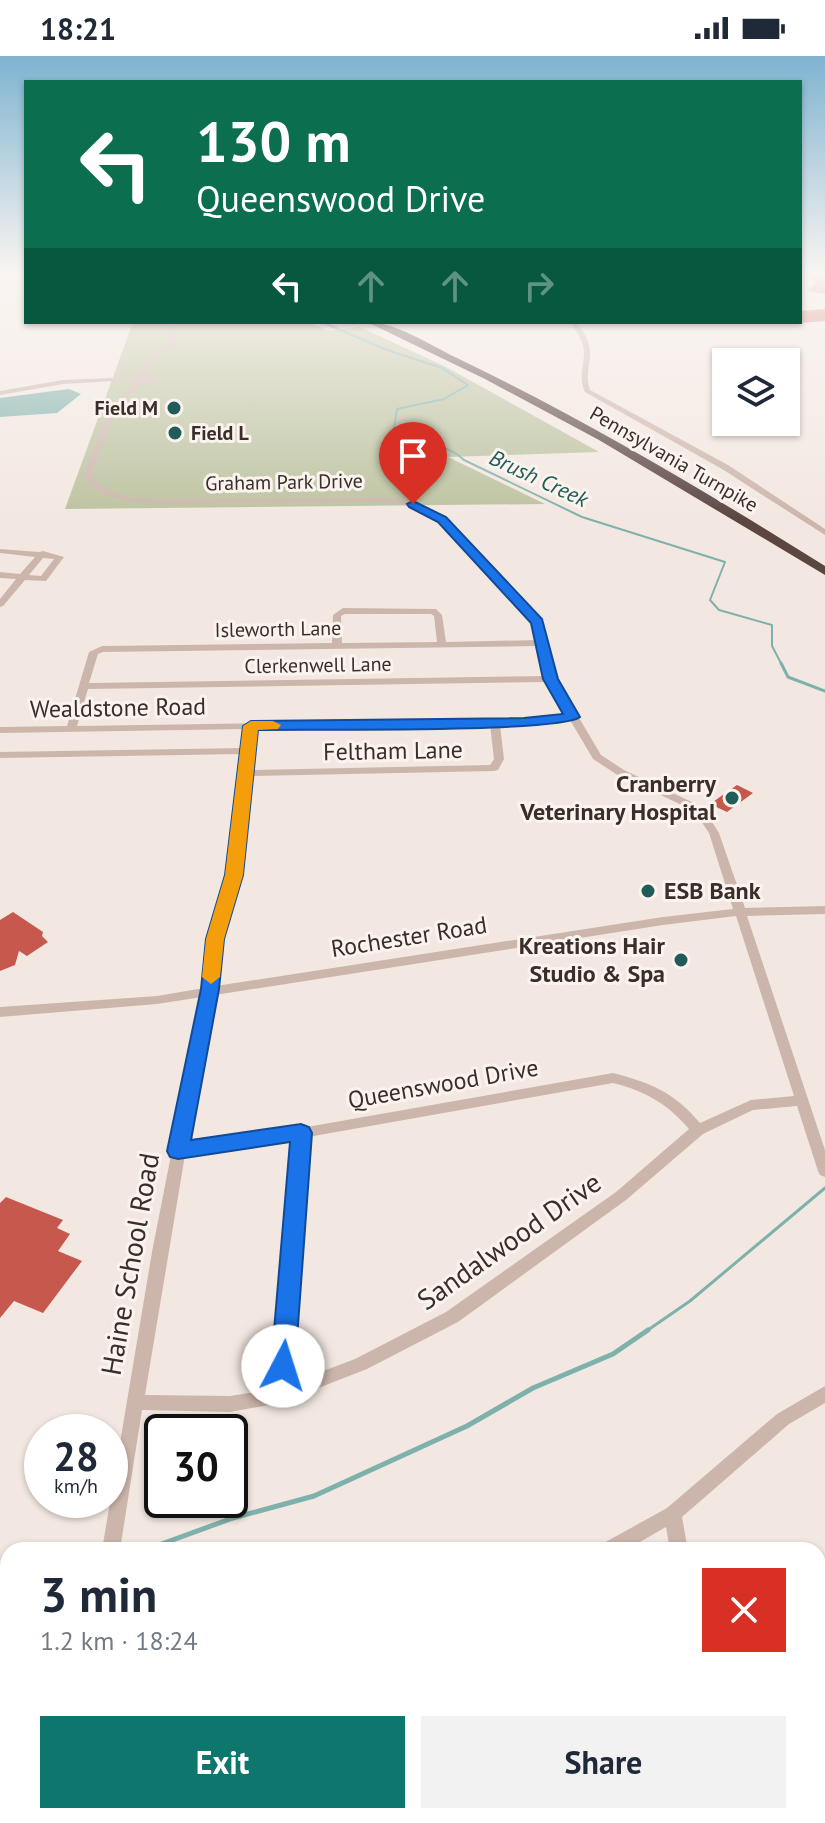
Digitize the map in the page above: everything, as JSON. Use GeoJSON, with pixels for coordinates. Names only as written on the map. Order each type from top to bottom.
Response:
{"type":"FeatureCollection","features":[{"type":"Feature","properties":{"kind":"highway","name":"Pennsylvania Turnpike"},"geometry":{"type":"LineString","coordinates":[[441,354],[559,413],[647,462],[825,571]]}},
{"type":"Feature","properties":{"kind":"highway","name":"Pennsylvania Turnpike"},"geometry":{"type":"LineString","coordinates":[[452,354],[543,398],[633,447],[825,564]]}},
{"type":"Feature","properties":{"kind":"street","name":"Graham Park Drive"},"geometry":{"type":"LineString","coordinates":[[161,354],[148,363],[126,397],[109,416],[88,473],[92,483],[100,490],[137,500],[162,502],[378,499],[413,504],[442,520],[537,622],[551,679],[593,751],[604,762],[674,796],[705,819],[714,833],[825,1171]]}},
{"type":"Feature","properties":{"kind":"street"},"geometry":{"type":"LineString","coordinates":[[588,354],[584,374],[587,391],[725,467],[825,533]]}},
{"type":"Feature","properties":{"kind":"street","name":"Graham Park Drive"},"geometry":{"type":"LineString","coordinates":[[126,397],[150,380],[156,358]]}},
{"type":"Feature","properties":{"kind":"street"},"geometry":{"type":"LineString","coordinates":[[0,393],[82,381],[150,380]]}},
{"type":"Feature","properties":{"kind":"street"},"geometry":{"type":"LineString","coordinates":[[0,551],[60,557],[43,579],[0,575]]}},
{"type":"Feature","properties":{"kind":"street"},"geometry":{"type":"LineString","coordinates":[[0,604],[43,553]]}},
{"type":"Feature","properties":{"kind":"street"},"geometry":{"type":"LineString","coordinates":[[337,646],[337,615],[343,611],[433,611],[438,615],[442,644]]}},
{"type":"Feature","properties":{"kind":"street","name":"Isleworth Lane"},"geometry":{"type":"LineString","coordinates":[[71,729],[94,652],[102,649],[543,643]]}},
{"type":"Feature","properties":{"kind":"street","name":"Clerkenwell Lane"},"geometry":{"type":"LineString","coordinates":[[85,686],[551,679]]}},
{"type":"Feature","properties":{"kind":"street","name":"Wealdstone Road"},"geometry":{"type":"LineString","coordinates":[[0,731],[495,723],[573,717]]}},
{"type":"Feature","properties":{"kind":"street","name":"Feltham Lane"},"geometry":{"type":"LineString","coordinates":[[245,773],[494,768],[499,759],[495,723]]}},
{"type":"Feature","properties":{"kind":"street","name":"Haine School Road"},"geometry":{"type":"LineString","coordinates":[[112,1542],[178,1151],[210,989],[215,939],[234,875],[251,726]]}},
{"type":"Feature","properties":{"kind":"street"},"geometry":{"type":"LineString","coordinates":[[0,755],[248,751]]}},
{"type":"Feature","properties":{"kind":"street","name":"Rochester Road"},"geometry":{"type":"LineString","coordinates":[[0,1012],[110,1005],[663,921],[741,912],[825,910]]}},
{"type":"Feature","properties":{"kind":"street","name":"Queenswood Drive"},"geometry":{"type":"LineString","coordinates":[[178,1151],[301,1133],[613,1078],[657,1091],[677,1104],[698,1130]]}},
{"type":"Feature","properties":{"kind":"street","name":"Sandalwood Drive"},"geometry":{"type":"LineString","coordinates":[[135,1402],[230,1404],[280,1395],[361,1364],[452,1317],[621,1196],[698,1130],[751,1105],[801,1101]]}},
{"type":"Feature","properties":{"kind":"street"},"geometry":{"type":"LineString","coordinates":[[280,1395],[301,1133]]}},
{"type":"Feature","properties":{"kind":"street"},"geometry":{"type":"LineString","coordinates":[[622,1542],[673,1514],[783,1419],[825,1394]]}},
{"type":"Feature","properties":{"kind":"street"},"geometry":{"type":"LineString","coordinates":[[673,1514],[678,1542]]}},
{"type":"Feature","properties":{"kind":"green space"},"geometry":{"type":"Polygon","coordinates":[[[121,354],[419,354],[599,452],[448,457],[545,504],[65,509],[121,354]]]}},
{"type":"Feature","properties":{"kind":"water"},"geometry":{"type":"Polygon","coordinates":[[[69,389],[81,394],[57,413],[0,417],[0,398],[69,389]]]}},
{"type":"Feature","properties":{"kind":"building","name":"Cranberry Veterinary Hospital"},"geometry":{"type":"Polygon","coordinates":[[[737,785],[753,793],[727,812],[710,804],[737,785]]]}},
{"type":"Feature","properties":{"kind":"building"},"geometry":{"type":"Polygon","coordinates":[[[13,912],[43,932],[42,936],[48,942],[27,956],[19,951],[15,965],[0,971],[0,920],[13,912]]]}},
{"type":"Feature","properties":{"kind":"building"},"geometry":{"type":"Polygon","coordinates":[[[6,1197],[63,1220],[57,1228],[70,1234],[58,1251],[82,1261],[43,1313],[14,1301],[0,1318],[0,1203],[6,1197]]]}},
{"type":"Feature","properties":{"kind":"waterway","name":"Brush Creek"},"geometry":{"type":"LineString","coordinates":[[401,354],[442,368],[468,385],[444,399],[397,409],[394,428],[448,449],[464,460],[582,517],[725,562],[710,600],[719,610],[772,625],[772,646],[782,665]]}},
{"type":"Feature","properties":{"kind":"waterway","name":"Brush Creek"},"geometry":{"type":"LineString","coordinates":[[782,665],[788,677],[825,691]]}},
{"type":"Feature","properties":{"kind":"waterway"},"geometry":{"type":"LineString","coordinates":[[645,1332],[690,1301],[825,1188]]}},
{"type":"Feature","properties":{"kind":"waterway"},"geometry":{"type":"LineString","coordinates":[[167,1542],[233,1518],[314,1496],[467,1426],[533,1388],[613,1354],[648,1330]]}},
{"type":"Feature","properties":{"kind":"slow traffic"},"geometry":{"type":"LineString","coordinates":[[211,977],[219,921],[234,875],[251,726],[273,725]]}},
{"type":"Feature","properties":{"kind":"place","name":"Field M"},"geometry":{"type":"Point","coordinates":[174,408]}},
{"type":"Feature","properties":{"kind":"place","name":"Field L"},"geometry":{"type":"Point","coordinates":[175,433]}},
{"type":"Feature","properties":{"kind":"place","name":"Cranberry Veterinary Hospital"},"geometry":{"type":"Point","coordinates":[732,798]}},
{"type":"Feature","properties":{"kind":"place","name":"ESB Bank"},"geometry":{"type":"Point","coordinates":[648,891]}},
{"type":"Feature","properties":{"kind":"place","name":"Kreations Hair Studio & Spa"},"geometry":{"type":"Point","coordinates":[681,960]}},
{"type":"Feature","properties":{"kind":"route"},"geometry":{"type":"LineString","coordinates":[[283,1366],[301,1133],[178,1151],[210,989],[215,939],[234,875],[251,726],[524,722],[573,717],[551,679],[537,622],[442,520],[413,504]]}}]}
